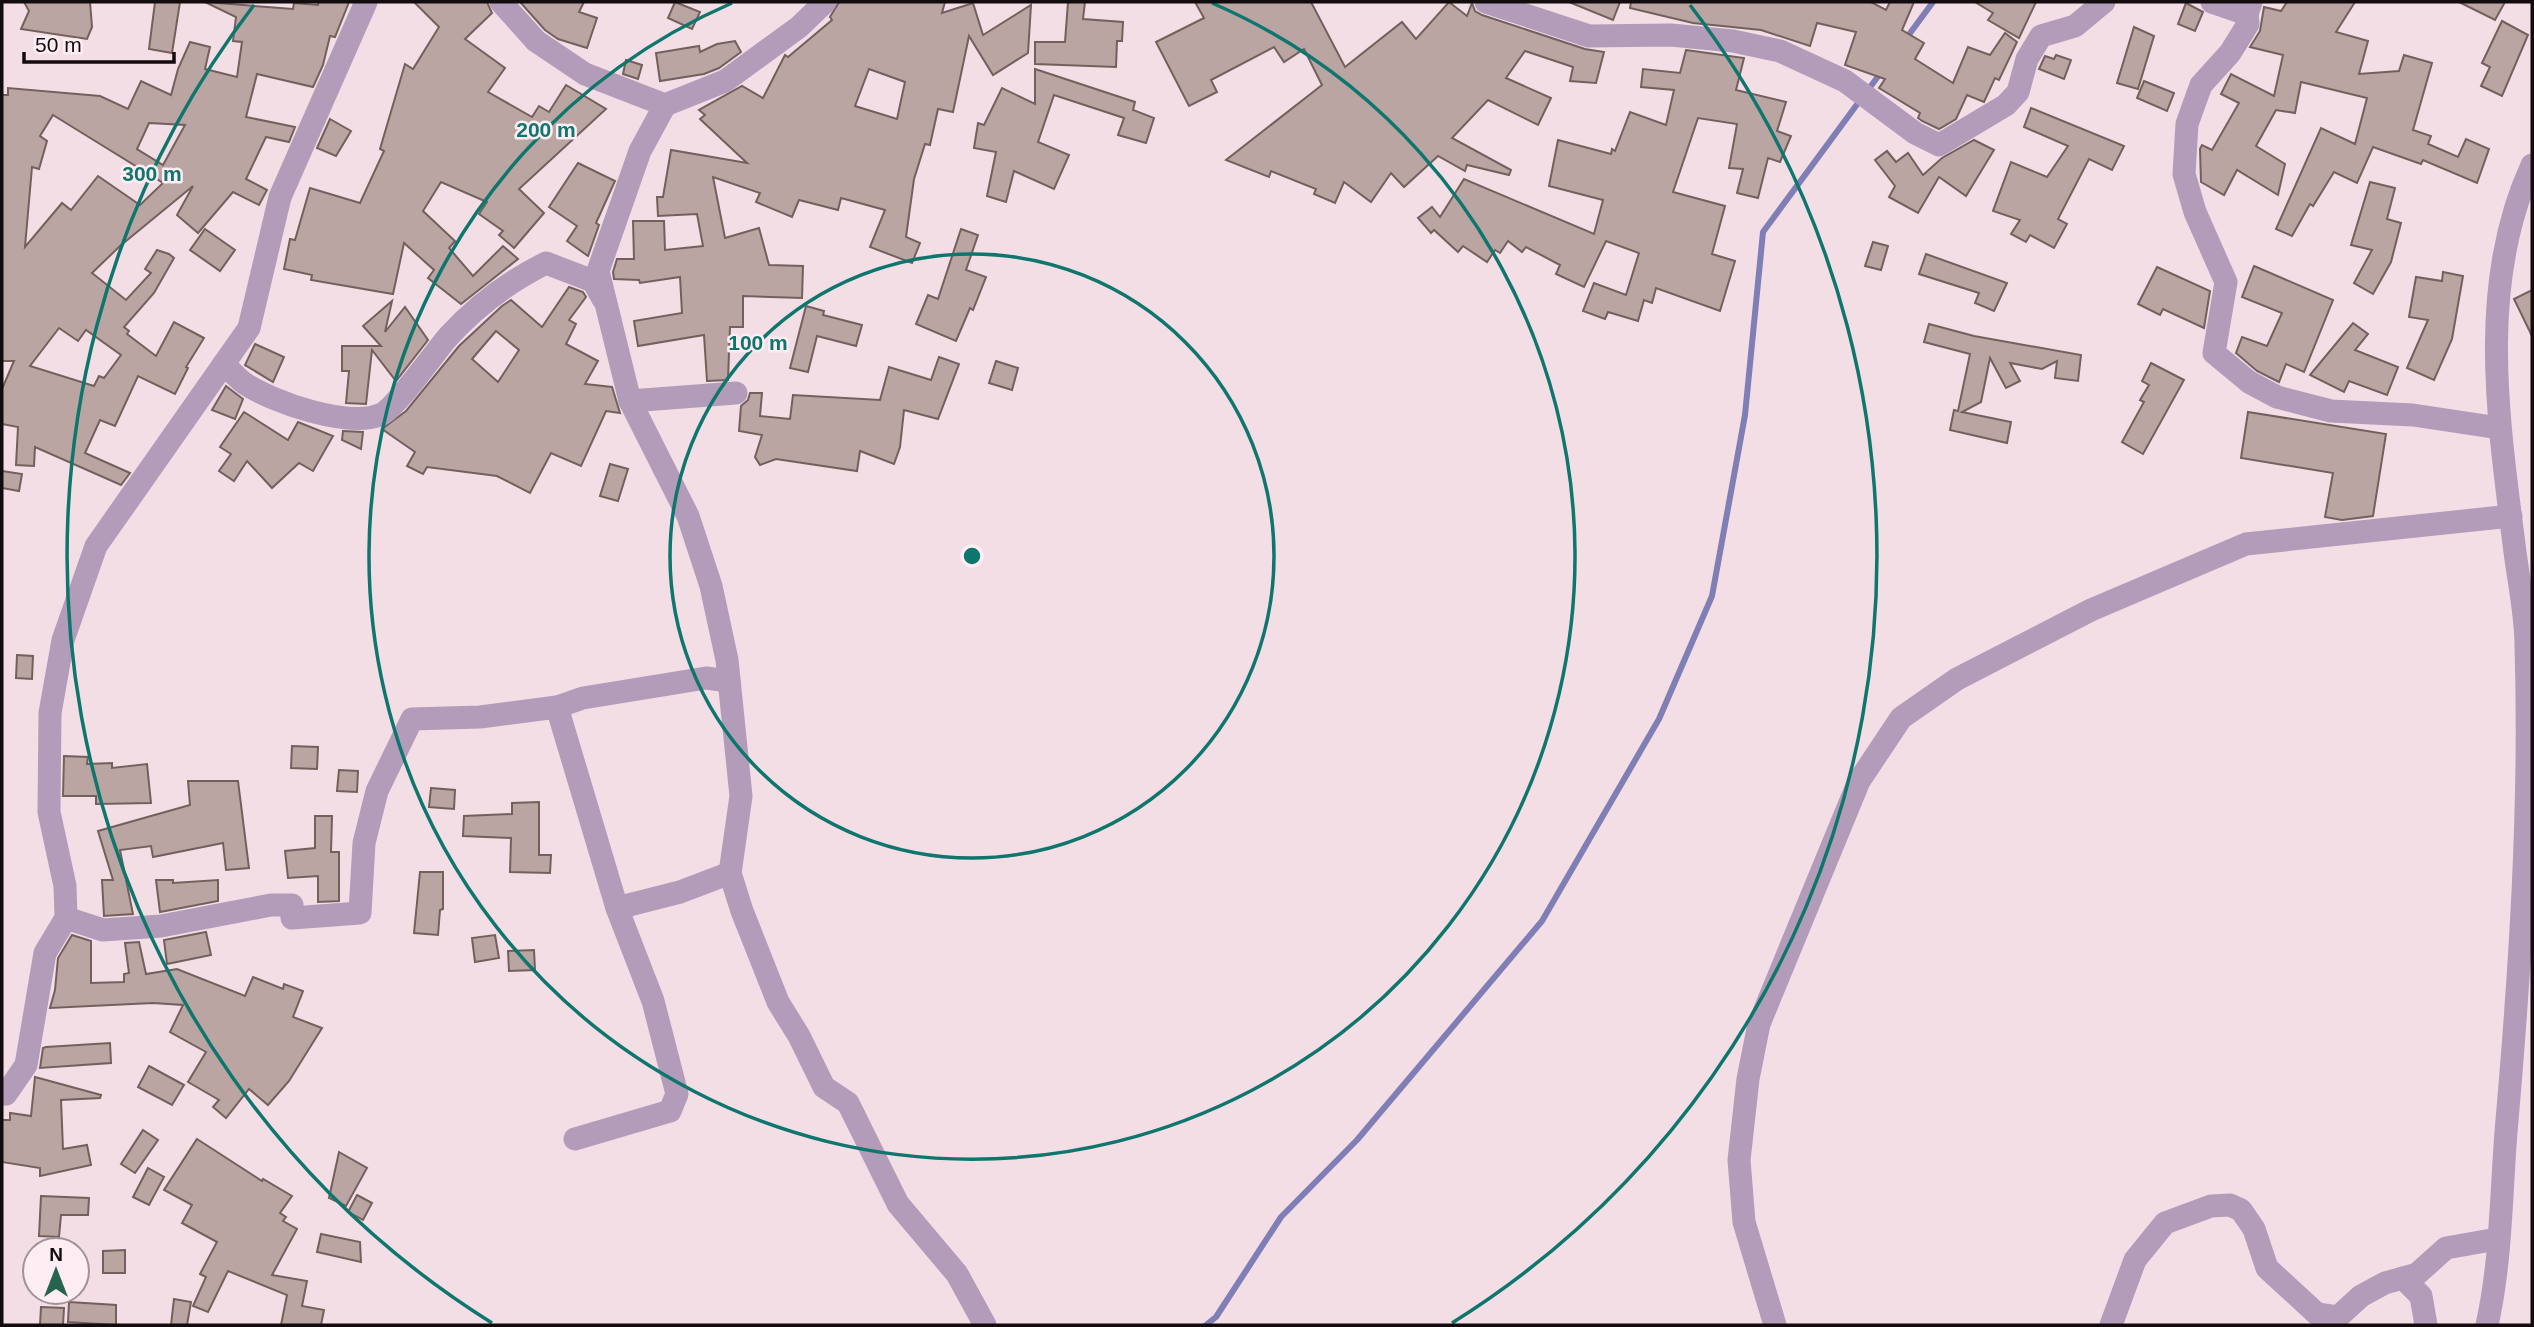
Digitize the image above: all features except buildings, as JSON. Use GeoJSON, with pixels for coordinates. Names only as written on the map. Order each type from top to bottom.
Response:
{"type":"FeatureCollection","features":[{"type":"Feature","properties":{"kind":"street"},"geometry":{"type":"LineString","coordinates":[[2,1093],[6,1094],[26,1065],[45,953],[65,918],[65,886],[49,812],[50,713],[63,640],[96,546],[249,328],[280,197],[366,2]]}},
{"type":"Feature","properties":{"kind":"street"},"geometry":{"type":"LineString","coordinates":[[501,2],[536,41],[585,74],[665,105]]}},
{"type":"Feature","properties":{"kind":"street"},"geometry":{"type":"LineString","coordinates":[[825,2],[799,27],[725,81],[665,105],[640,151],[598,271],[630,401],[688,516],[711,586],[729,681],[741,796],[730,873],[778,1002],[799,1036],[824,1087],[848,1103],[898,1204],[957,1274],[985,1325]]}},
{"type":"Feature","properties":{"kind":"street"},"geometry":{"type":"LineString","coordinates":[[1486,2],[1589,36],[1671,35],[1733,41],[1780,51],[1845,81],[1915,133],[1939,145],[2006,105],[2018,92],[2027,59],[2042,36],[2075,26],[2104,2]]}},
{"type":"Feature","properties":{"kind":"street"},"geometry":{"type":"LineString","coordinates":[[2212,2],[2249,8],[2248,24],[2230,53],[2201,85],[2187,124],[2184,174],[2195,212],[2226,282],[2214,353],[2249,382],[2277,397],[2331,411],[2413,415],[2499,429]]}},
{"type":"Feature","properties":{"kind":"street"},"geometry":{"type":"LineString","coordinates":[[2487,1325],[2512,1062],[2521,904],[2529,642],[2499,429],[2496,368],[2499,301],[2511,227],[2532,165]]}},
{"type":"Feature","properties":{"kind":"street"},"geometry":{"type":"LineString","coordinates":[[224,364],[243,383],[288,403],[324,415],[373,416],[384,413],[396,403],[451,334],[504,284],[546,263],[593,281],[603,300]]}},
{"type":"Feature","properties":{"kind":"street"},"geometry":{"type":"LineString","coordinates":[[630,401],[736,393]]}},
{"type":"Feature","properties":{"kind":"street"},"geometry":{"type":"LineString","coordinates":[[1776,1325],[1744,1222],[1739,1160],[1750,1068],[1759,1024],[1859,781],[1901,718],[1957,680],[2091,610],[2246,544],[2511,516]]}},
{"type":"Feature","properties":{"kind":"street"},"geometry":{"type":"LineString","coordinates":[[65,918],[103,930],[161,926],[271,905],[292,905],[292,918],[360,914],[364,843],[377,791],[412,719],[481,716],[557,706],[583,698],[706,678],[729,681]]}},
{"type":"Feature","properties":{"kind":"street"},"geometry":{"type":"LineString","coordinates":[[557,706],[617,908],[653,1001],[677,1094],[670,1111],[575,1139]]}},
{"type":"Feature","properties":{"kind":"street"},"geometry":{"type":"LineString","coordinates":[[617,908],[680,892],[730,873]]}},
{"type":"Feature","properties":{"kind":"street"},"geometry":{"type":"LineString","coordinates":[[2110,1325],[2135,1260],[2165,1223],[2211,1206],[2230,1205],[2241,1210],[2255,1228],[2267,1268],[2317,1314],[2338,1317],[2361,1296],[2417,1273],[2446,1248],[2497,1239]]}},
{"type":"Feature","properties":{"kind":"street"},"geometry":{"type":"LineString","coordinates":[[2403,1278],[2421,1296],[2426,1325]]}},
{"type":"Feature","properties":{"kind":"waterway"},"geometry":{"type":"LineString","coordinates":[[1905,40],[1933,2]]}},
{"type":"Feature","properties":{"kind":"waterway"},"geometry":{"type":"LineString","coordinates":[[1868,90],[1882,71]]}},
{"type":"Feature","properties":{"kind":"waterway"},"geometry":{"type":"LineString","coordinates":[[1206,1325],[1216,1317],[1281,1217],[1357,1140],[1542,921],[1659,719],[1712,596],[1745,415],[1763,232],[1861,99]]}}]}
